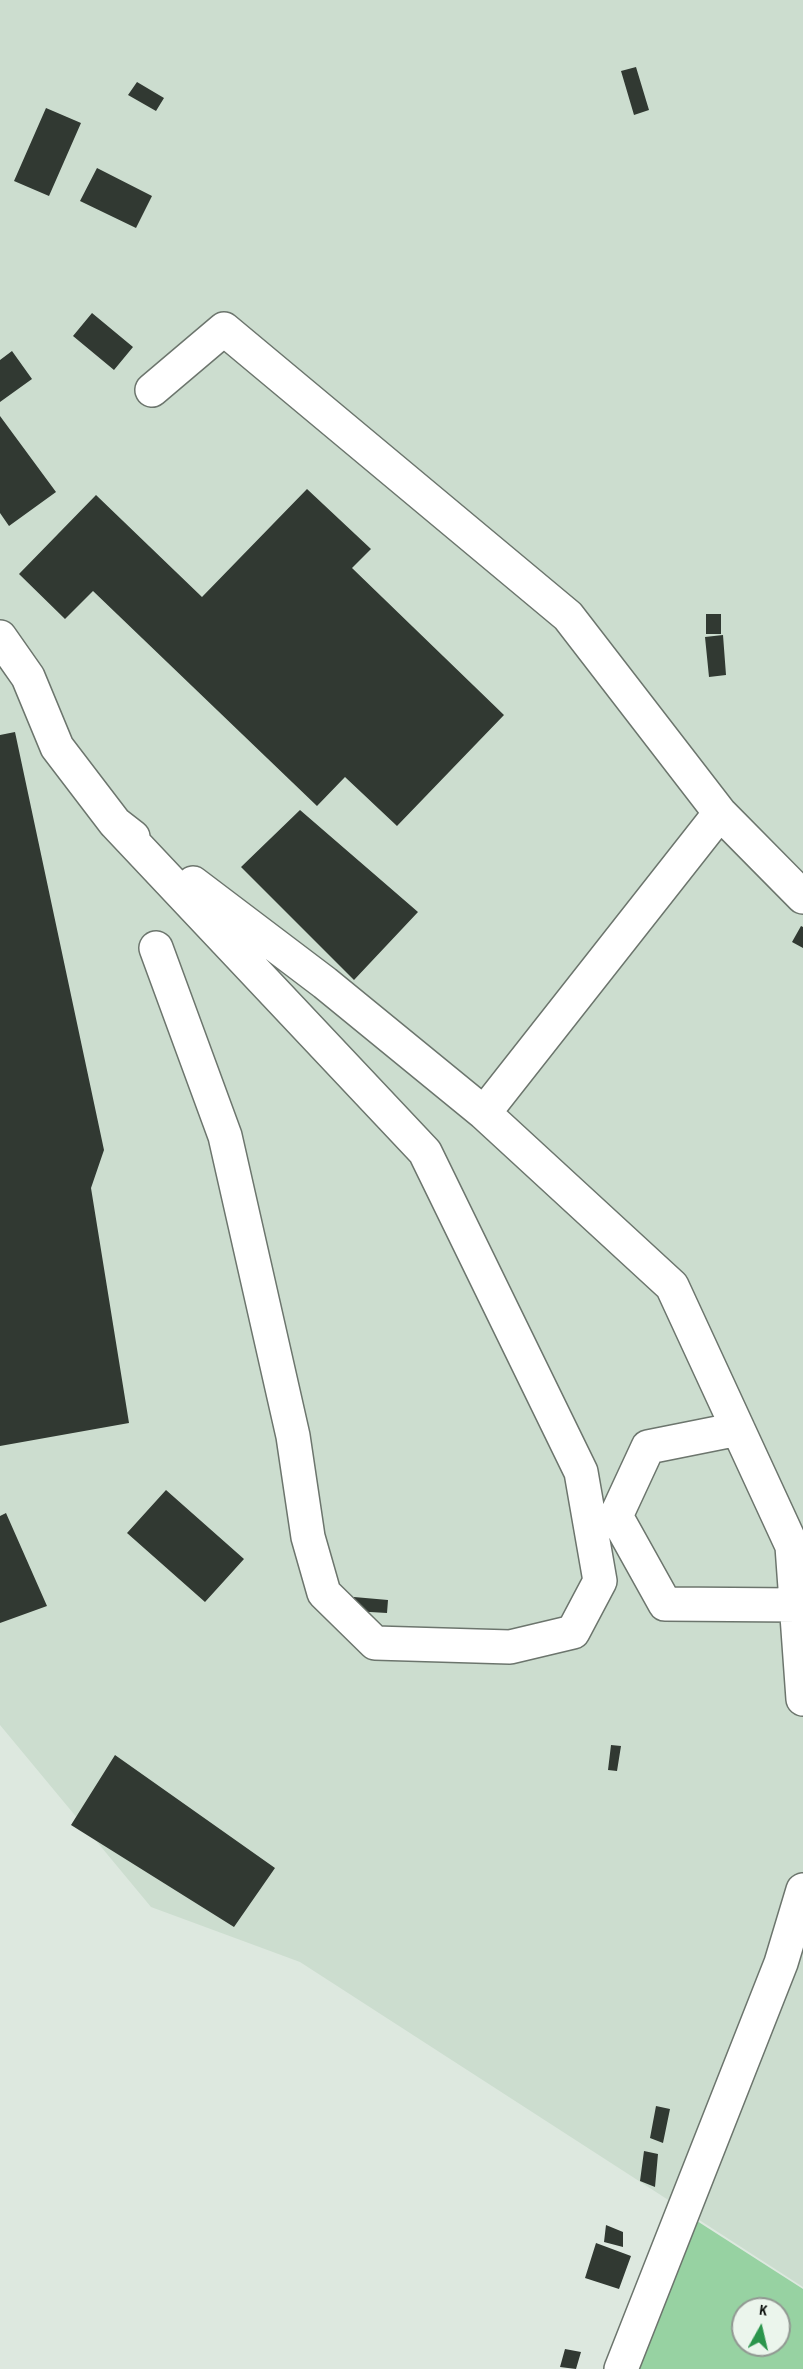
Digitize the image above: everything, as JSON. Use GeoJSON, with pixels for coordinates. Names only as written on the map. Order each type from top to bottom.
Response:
{"type":"FeatureCollection","features":[{"type":"Feature","properties":{"kind":"street"},"geometry":{"type":"LineString","coordinates":[[152,390],[224,329],[568,616],[720,813],[803,897]]}},
{"type":"Feature","properties":{"kind":"street"},"geometry":{"type":"LineString","coordinates":[[0,637],[28,677],[57,747],[115,823],[425,1152],[581,1472],[600,1581],[573,1632],[510,1647],[375,1643],[324,1593],[308,1537],[293,1437],[225,1136],[156,948]]}},
{"type":"Feature","properties":{"kind":"street"},"geometry":{"type":"LineString","coordinates":[[484,1113],[720,813]]}},
{"type":"Feature","properties":{"kind":"street"},"geometry":{"type":"LineString","coordinates":[[115,823],[325,983],[484,1113],[672,1286],[792,1546],[803,1693]]}},
{"type":"Feature","properties":{"kind":"street"},"geometry":{"type":"LineString","coordinates":[[738,1429],[648,1447],[616,1516],[665,1604],[797,1605]]}},
{"type":"Feature","properties":{"kind":"street"},"geometry":{"type":"LineString","coordinates":[[621,2369],[781,1963],[803,1890]]}},
{"type":"Feature","properties":{"kind":"shaded area"},"geometry":{"type":"Polygon","coordinates":[[[0,0],[803,0],[803,2287],[300,1962],[151,1907],[0,1725],[0,0]]]}},
{"type":"Feature","properties":{"kind":"green space"},"geometry":{"type":"Polygon","coordinates":[[[683,2212],[803,2289],[803,2369],[613,2369],[683,2212]]]}},
{"type":"Feature","properties":{"kind":"building"},"geometry":{"type":"Polygon","coordinates":[[[636,67],[649,110],[634,115],[621,71],[636,67]]]}},
{"type":"Feature","properties":{"kind":"building"},"geometry":{"type":"Polygon","coordinates":[[[137,82],[164,98],[156,111],[128,95],[137,82]]]}},
{"type":"Feature","properties":{"kind":"building"},"geometry":{"type":"Polygon","coordinates":[[[46,108],[81,123],[49,196],[14,181],[46,108]]]}},
{"type":"Feature","properties":{"kind":"building"},"geometry":{"type":"Polygon","coordinates":[[[97,168],[152,196],[136,228],[80,201],[97,168]]]}},
{"type":"Feature","properties":{"kind":"building"},"geometry":{"type":"Polygon","coordinates":[[[92,313],[133,347],[114,370],[73,336],[92,313]]]}},
{"type":"Feature","properties":{"kind":"building"},"geometry":{"type":"Polygon","coordinates":[[[12,351],[32,379],[0,402],[0,360],[12,351]]]}},
{"type":"Feature","properties":{"kind":"building"},"geometry":{"type":"Polygon","coordinates":[[[0,416],[56,492],[9,526],[0,513],[0,416]]]}},
{"type":"Feature","properties":{"kind":"building"},"geometry":{"type":"Polygon","coordinates":[[[307,489],[371,549],[352,568],[504,715],[397,826],[345,777],[317,806],[93,591],[65,619],[19,574],[96,495],[202,597],[307,489]]]}},
{"type":"Feature","properties":{"kind":"building"},"geometry":{"type":"Polygon","coordinates":[[[706,614],[721,614],[721,634],[706,634],[706,614]]]}},
{"type":"Feature","properties":{"kind":"building"},"geometry":{"type":"Polygon","coordinates":[[[723,635],[726,675],[709,677],[705,637],[723,635]]]}},
{"type":"Feature","properties":{"kind":"building"},"geometry":{"type":"Polygon","coordinates":[[[15,732],[104,1150],[91,1188],[129,1423],[0,1446],[0,735],[15,732]]]}},
{"type":"Feature","properties":{"kind":"building"},"geometry":{"type":"Polygon","coordinates":[[[300,810],[418,912],[354,980],[241,867],[300,810]]]}},
{"type":"Feature","properties":{"kind":"building"},"geometry":{"type":"Polygon","coordinates":[[[801,926],[803,927],[803,948],[792,942],[801,926]]]}},
{"type":"Feature","properties":{"kind":"building"},"geometry":{"type":"Polygon","coordinates":[[[166,1490],[244,1559],[205,1602],[127,1533],[166,1490]]]}},
{"type":"Feature","properties":{"kind":"building"},"geometry":{"type":"Polygon","coordinates":[[[6,1513],[47,1606],[0,1623],[0,1516],[6,1513]]]}},
{"type":"Feature","properties":{"kind":"building"},"geometry":{"type":"Polygon","coordinates":[[[354,1597],[388,1600],[387,1613],[353,1611],[354,1597]]]}},
{"type":"Feature","properties":{"kind":"building"},"geometry":{"type":"Polygon","coordinates":[[[611,1745],[621,1746],[617,1771],[608,1770],[611,1745]]]}},
{"type":"Feature","properties":{"kind":"building"},"geometry":{"type":"Polygon","coordinates":[[[115,1755],[275,1868],[234,1927],[71,1825],[115,1755]]]}},
{"type":"Feature","properties":{"kind":"building"},"geometry":{"type":"Polygon","coordinates":[[[656,2106],[670,2109],[663,2143],[650,2138],[656,2106]]]}},
{"type":"Feature","properties":{"kind":"building"},"geometry":{"type":"Polygon","coordinates":[[[644,2151],[658,2154],[655,2187],[640,2181],[644,2151]]]}},
{"type":"Feature","properties":{"kind":"building"},"geometry":{"type":"Polygon","coordinates":[[[606,2225],[623,2232],[623,2247],[604,2242],[606,2225]]]}},
{"type":"Feature","properties":{"kind":"building"},"geometry":{"type":"Polygon","coordinates":[[[596,2243],[631,2256],[619,2289],[585,2278],[596,2243]]]}},
{"type":"Feature","properties":{"kind":"building"},"geometry":{"type":"Polygon","coordinates":[[[565,2349],[581,2352],[576,2369],[560,2367],[565,2349]]]}}]}
